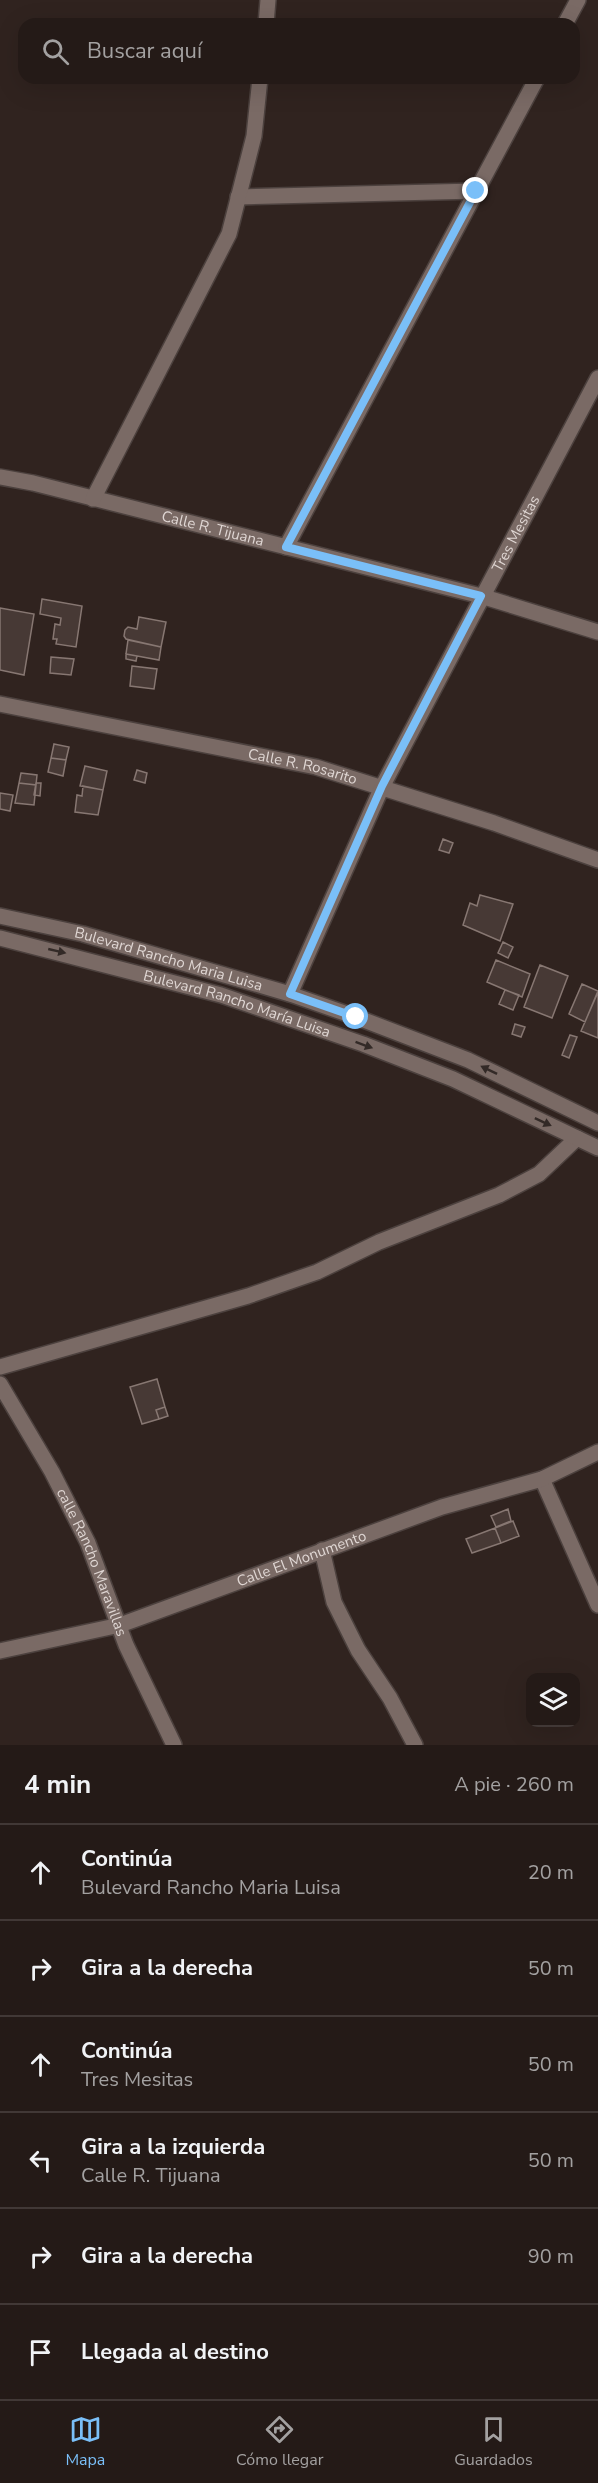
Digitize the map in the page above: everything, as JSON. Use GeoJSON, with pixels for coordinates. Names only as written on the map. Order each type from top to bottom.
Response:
{"type":"FeatureCollection","features":[{"type":"Feature","properties":{"kind":"street"},"geometry":{"type":"LineString","coordinates":[[266,18],[268,0]]}},
{"type":"Feature","properties":{"kind":"street"},"geometry":{"type":"LineString","coordinates":[[569,18],[578,0]]}},
{"type":"Feature","properties":{"kind":"street"},"geometry":{"type":"LineString","coordinates":[[93,499],[229,234],[254,136],[259,84]]}},
{"type":"Feature","properties":{"kind":"street"},"geometry":{"type":"LineString","coordinates":[[286,547],[534,84]]}},
{"type":"Feature","properties":{"kind":"street"},"geometry":{"type":"LineString","coordinates":[[238,197],[476,191]]}},
{"type":"Feature","properties":{"kind":"street","name":"Tres Mesitas"},"geometry":{"type":"LineString","coordinates":[[290,994],[382,786],[598,378]]}},
{"type":"Feature","properties":{"kind":"street","name":"Calle R. Tijuana"},"geometry":{"type":"LineString","coordinates":[[0,477],[481,596],[598,632]]}},
{"type":"Feature","properties":{"kind":"street","name":"Calle R. Rosarito"},"geometry":{"type":"LineString","coordinates":[[0,704],[316,767],[382,786],[598,860]]}},
{"type":"Feature","properties":{"kind":"street","name":"Bulevard Rancho Maria Luisa"},"geometry":{"type":"LineString","coordinates":[[0,916],[83,934],[290,994],[468,1060],[598,1123]]}},
{"type":"Feature","properties":{"kind":"street","name":"Bulevard Rancho María Luisa"},"geometry":{"type":"LineString","coordinates":[[0,938],[221,995],[363,1044],[453,1079],[598,1148]]}},
{"type":"Feature","properties":{"kind":"street"},"geometry":{"type":"LineString","coordinates":[[0,1366],[248,1296],[317,1272],[379,1242],[499,1195],[539,1174],[577,1138]]}},
{"type":"Feature","properties":{"kind":"street","name":"calle Rancho Maravillas"},"geometry":{"type":"LineString","coordinates":[[0,1384],[52,1472],[88,1543],[126,1645],[174,1745]]}},
{"type":"Feature","properties":{"kind":"street","name":"Calle El Monumento"},"geometry":{"type":"LineString","coordinates":[[0,1651],[120,1625],[442,1507],[542,1479],[598,1452]]}},
{"type":"Feature","properties":{"kind":"street"},"geometry":{"type":"LineString","coordinates":[[542,1479],[598,1605]]}},
{"type":"Feature","properties":{"kind":"street"},"geometry":{"type":"LineString","coordinates":[[322,1550],[334,1602],[358,1650],[390,1698],[415,1745]]}},
{"type":"Feature","properties":{"kind":"building"},"geometry":{"type":"Polygon","coordinates":[[[42,599],[82,606],[76,647],[56,644],[57,639],[53,639],[55,624],[60,625],[61,618],[40,614],[42,599]]]}},
{"type":"Feature","properties":{"kind":"building"},"geometry":{"type":"Polygon","coordinates":[[[0,608],[34,614],[24,675],[0,670],[0,608]]]}},
{"type":"Feature","properties":{"kind":"building"},"geometry":{"type":"Polygon","coordinates":[[[139,617],[166,622],[161,647],[126,639],[125,630],[128,627],[137,629],[139,617]]]}},
{"type":"Feature","properties":{"kind":"building"},"geometry":{"type":"Polygon","coordinates":[[[128,640],[161,647],[159,660],[126,654],[128,640]]]}},
{"type":"Feature","properties":{"kind":"building"},"geometry":{"type":"Polygon","coordinates":[[[126,654],[137,656],[136,661],[126,659],[126,654]]]}},
{"type":"Feature","properties":{"kind":"building"},"geometry":{"type":"Polygon","coordinates":[[[51,657],[74,659],[71,675],[50,673],[51,657]]]}},
{"type":"Feature","properties":{"kind":"building"},"geometry":{"type":"Polygon","coordinates":[[[132,666],[157,669],[154,689],[130,686],[132,666]]]}},
{"type":"Feature","properties":{"kind":"building"},"geometry":{"type":"Polygon","coordinates":[[[54,744],[69,747],[66,760],[51,758],[54,744]]]}},
{"type":"Feature","properties":{"kind":"building"},"geometry":{"type":"Polygon","coordinates":[[[51,758],[66,760],[63,776],[48,772],[51,758]]]}},
{"type":"Feature","properties":{"kind":"building"},"geometry":{"type":"Polygon","coordinates":[[[85,766],[107,771],[103,790],[80,786],[85,766]]]}},
{"type":"Feature","properties":{"kind":"building"},"geometry":{"type":"Polygon","coordinates":[[[137,770],[147,773],[145,783],[134,780],[137,770]]]}},
{"type":"Feature","properties":{"kind":"building"},"geometry":{"type":"Polygon","coordinates":[[[21,773],[37,775],[36,785],[19,783],[21,773]]]}},
{"type":"Feature","properties":{"kind":"building"},"geometry":{"type":"Polygon","coordinates":[[[19,783],[36,785],[34,805],[15,803],[19,783]]]}},
{"type":"Feature","properties":{"kind":"building"},"geometry":{"type":"Polygon","coordinates":[[[36,783],[41,783],[40,796],[34,795],[36,783]]]}},
{"type":"Feature","properties":{"kind":"building"},"geometry":{"type":"Polygon","coordinates":[[[83,786],[103,790],[98,815],[75,812],[77,795],[82,796],[83,786]]]}},
{"type":"Feature","properties":{"kind":"building"},"geometry":{"type":"Polygon","coordinates":[[[0,793],[13,795],[10,811],[0,809],[0,793]]]}},
{"type":"Feature","properties":{"kind":"building"},"geometry":{"type":"Polygon","coordinates":[[[443,839],[453,843],[449,853],[439,850],[443,839]]]}},
{"type":"Feature","properties":{"kind":"building"},"geometry":{"type":"Polygon","coordinates":[[[480,895],[513,904],[500,941],[463,925],[470,903],[477,906],[480,895]]]}},
{"type":"Feature","properties":{"kind":"building"},"geometry":{"type":"Polygon","coordinates":[[[503,942],[513,947],[508,958],[498,953],[503,942]]]}},
{"type":"Feature","properties":{"kind":"building"},"geometry":{"type":"Polygon","coordinates":[[[496,960],[530,974],[522,997],[487,982],[496,960]]]}},
{"type":"Feature","properties":{"kind":"building"},"geometry":{"type":"Polygon","coordinates":[[[540,965],[568,976],[552,1018],[524,1007],[540,965]]]}},
{"type":"Feature","properties":{"kind":"building"},"geometry":{"type":"Polygon","coordinates":[[[582,984],[598,991],[585,1022],[569,1014],[582,984]]]}},
{"type":"Feature","properties":{"kind":"building"},"geometry":{"type":"Polygon","coordinates":[[[505,990],[519,995],[513,1010],[499,1004],[505,990]]]}},
{"type":"Feature","properties":{"kind":"building"},"geometry":{"type":"Polygon","coordinates":[[[598,992],[598,1038],[581,1031],[598,992]]]}},
{"type":"Feature","properties":{"kind":"building"},"geometry":{"type":"Polygon","coordinates":[[[515,1024],[525,1027],[521,1037],[512,1034],[515,1024]]]}},
{"type":"Feature","properties":{"kind":"building"},"geometry":{"type":"Polygon","coordinates":[[[570,1035],[577,1037],[569,1058],[562,1055],[570,1035]]]}},
{"type":"Feature","properties":{"kind":"building"},"geometry":{"type":"Polygon","coordinates":[[[157,1379],[165,1407],[156,1410],[159,1419],[142,1424],[130,1387],[157,1379]]]}},
{"type":"Feature","properties":{"kind":"building"},"geometry":{"type":"Polygon","coordinates":[[[165,1407],[168,1416],[159,1419],[156,1410],[165,1407]]]}},
{"type":"Feature","properties":{"kind":"building"},"geometry":{"type":"Polygon","coordinates":[[[508,1509],[511,1521],[496,1527],[491,1516],[508,1509]]]}},
{"type":"Feature","properties":{"kind":"building"},"geometry":{"type":"Polygon","coordinates":[[[513,1521],[519,1536],[501,1543],[495,1528],[513,1521]]]}},
{"type":"Feature","properties":{"kind":"building"},"geometry":{"type":"Polygon","coordinates":[[[495,1528],[501,1543],[472,1553],[466,1539],[495,1528]]]}},
{"type":"Feature","properties":{"kind":"route"},"geometry":{"type":"LineString","coordinates":[[356,1017],[290,994],[382,786],[481,596],[286,547],[476,191]]}}]}
